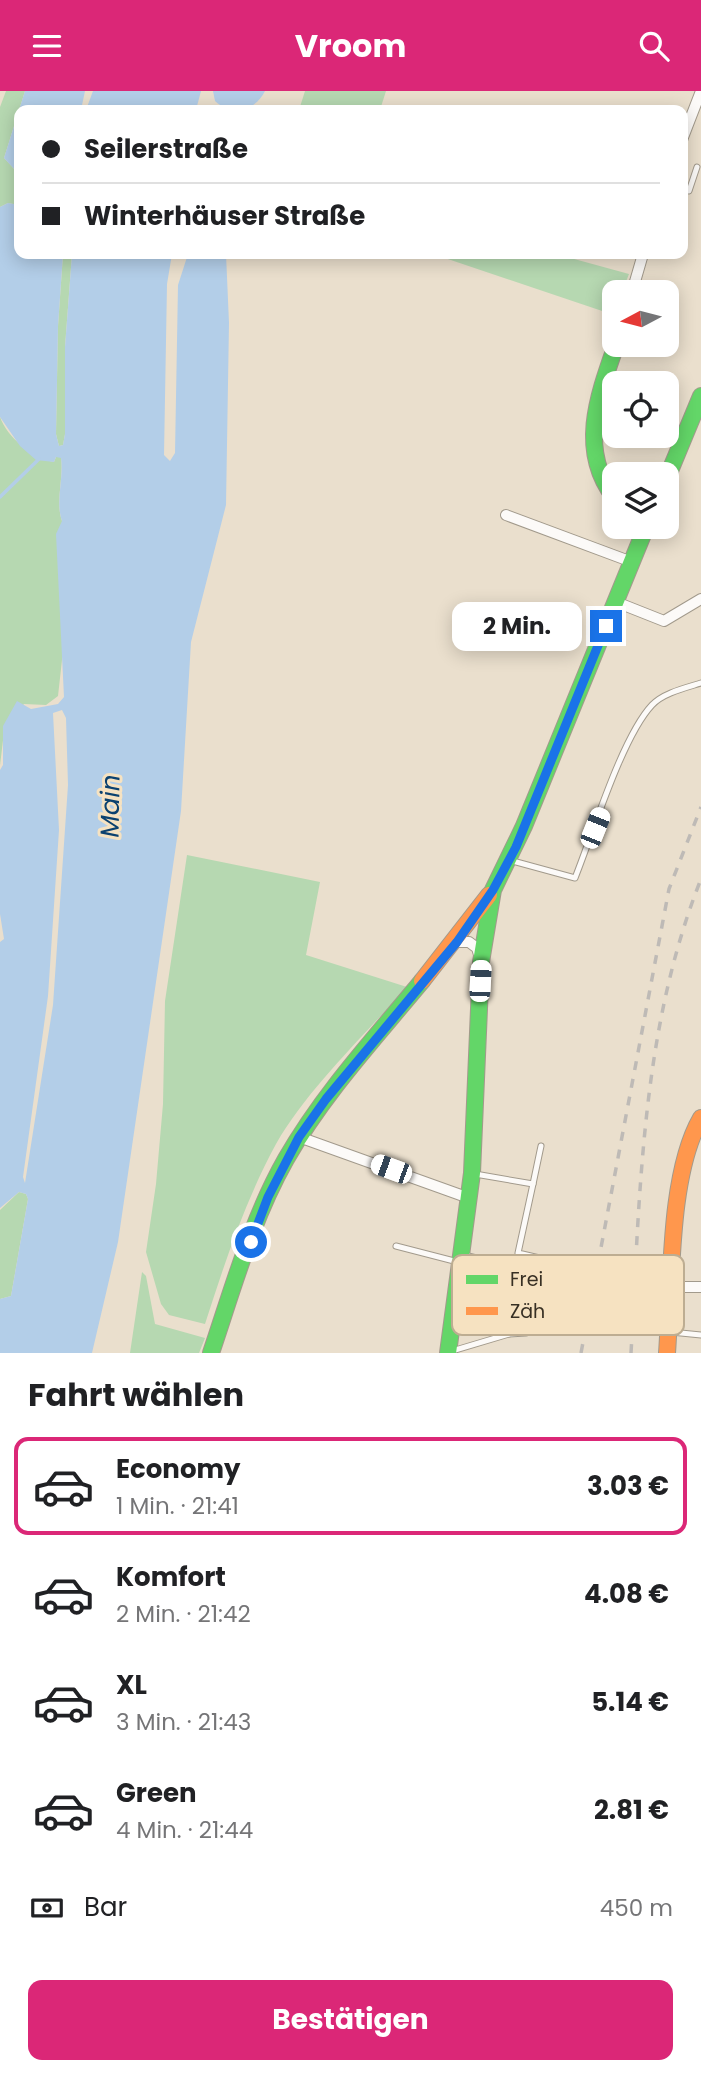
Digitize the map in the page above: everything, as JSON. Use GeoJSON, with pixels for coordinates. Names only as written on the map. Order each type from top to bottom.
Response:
{"type":"FeatureCollection","features":[{"type":"Feature","properties":{"kind":"main road"},"geometry":{"type":"LineString","coordinates":[[602,480],[599,476],[595,439],[600,392],[612,357]]}},
{"type":"Feature","properties":{"kind":"main road"},"geometry":{"type":"LineString","coordinates":[[674,462],[701,396]]}},
{"type":"Feature","properties":{"kind":"main road"},"geometry":{"type":"LineString","coordinates":[[211,1353],[268,1197],[299,1137],[326,1099],[457,942],[493,890],[509,860],[641,539]]}},
{"type":"Feature","properties":{"kind":"main road"},"geometry":{"type":"LineString","coordinates":[[462,1255],[472,1173],[481,962],[493,890]]}},
{"type":"Feature","properties":{"kind":"main road"},"geometry":{"type":"LineString","coordinates":[[674,1255],[683,1158],[690,1137],[701,1118]]}},
{"type":"Feature","properties":{"kind":"main road"},"geometry":{"type":"LineString","coordinates":[[448,1352],[452,1323]]}},
{"type":"Feature","properties":{"kind":"main road"},"geometry":{"type":"LineString","coordinates":[[667,1353],[668,1335]]}},
{"type":"Feature","properties":{"kind":"street"},"geometry":{"type":"LineString","coordinates":[[688,125],[701,91]]}},
{"type":"Feature","properties":{"kind":"street"},"geometry":{"type":"LineString","coordinates":[[635,280],[642,259]]}},
{"type":"Feature","properties":{"kind":"street"},"geometry":{"type":"LineString","coordinates":[[506,515],[632,562]]}},
{"type":"Feature","properties":{"kind":"street"},"geometry":{"type":"LineString","coordinates":[[616,602],[664,621],[701,599]]}},
{"type":"Feature","properties":{"kind":"street"},"geometry":{"type":"LineString","coordinates":[[457,942],[469,942],[477,948],[481,962]]}},
{"type":"Feature","properties":{"kind":"street"},"geometry":{"type":"LineString","coordinates":[[299,1137],[469,1198]]}},
{"type":"Feature","properties":{"kind":"lane"},"geometry":{"type":"LineString","coordinates":[[688,191],[697,167]]}},
{"type":"Feature","properties":{"kind":"lane"},"geometry":{"type":"LineString","coordinates":[[509,860],[575,878],[634,729],[653,703],[680,689],[701,683]]}},
{"type":"Feature","properties":{"kind":"lane"},"geometry":{"type":"LineString","coordinates":[[527,1255],[519,1253],[541,1146]]}},
{"type":"Feature","properties":{"kind":"lane"},"geometry":{"type":"LineString","coordinates":[[472,1173],[533,1184]]}},
{"type":"Feature","properties":{"kind":"lane"},"geometry":{"type":"LineString","coordinates":[[396,1246],[452,1257]]}},
{"type":"Feature","properties":{"kind":"lane"},"geometry":{"type":"LineString","coordinates":[[448,1352],[506,1335]]}},
{"type":"Feature","properties":{"kind":"green space"},"geometry":{"type":"Polygon","coordinates":[[[6,91],[25,91],[21,105],[14,105],[14,126],[4,158],[14,169],[14,204],[8,203],[0,207],[0,107],[6,91]]]}},
{"type":"Feature","properties":{"kind":"green space"},"geometry":{"type":"Polygon","coordinates":[[[305,91],[386,91],[382,105],[301,105],[305,91]]]}},
{"type":"Feature","properties":{"kind":"green space"},"geometry":{"type":"Polygon","coordinates":[[[63,259],[72,259],[65,347],[65,434],[63,445],[59,446],[56,434],[58,326],[63,259]]]}},
{"type":"Feature","properties":{"kind":"green space"},"geometry":{"type":"Polygon","coordinates":[[[448,259],[574,259],[629,274],[627,280],[602,280],[602,311],[448,259]]]}},
{"type":"Feature","properties":{"kind":"green space"},"geometry":{"type":"Polygon","coordinates":[[[0,417],[8,432],[29,451],[54,462],[56,457],[61,457],[59,506],[62,521],[62,660],[58,696],[46,705],[24,704],[16,712],[5,732],[0,765],[0,417]]]}},
{"type":"Feature","properties":{"kind":"green space"},"geometry":{"type":"Polygon","coordinates":[[[187,855],[320,882],[306,955],[407,987],[320,1082],[276,1144],[245,1210],[205,1324],[169,1315],[161,1304],[146,1252],[156,1184],[163,1104],[165,1001],[187,855]]]}},
{"type":"Feature","properties":{"kind":"green space"},"geometry":{"type":"Polygon","coordinates":[[[19,1192],[26,1194],[28,1199],[11,1296],[0,1299],[0,1210],[19,1192]]]}},
{"type":"Feature","properties":{"kind":"green space"},"geometry":{"type":"Polygon","coordinates":[[[142,1272],[146,1276],[155,1324],[205,1338],[199,1353],[130,1353],[142,1272]]]}},
{"type":"Feature","properties":{"kind":"water"},"geometry":{"type":"Polygon","coordinates":[[[25,91],[85,91],[82,105],[21,105],[25,91]]]}},
{"type":"Feature","properties":{"kind":"water"},"geometry":{"type":"Polygon","coordinates":[[[93,91],[201,91],[197,105],[88,105],[93,91]]]}},
{"type":"Feature","properties":{"kind":"water"},"geometry":{"type":"Polygon","coordinates":[[[213,91],[265,91],[252,105],[221,105],[215,101],[213,91]]]}},
{"type":"Feature","properties":{"kind":"water"},"geometry":{"type":"Polygon","coordinates":[[[14,126],[14,169],[4,158],[14,126]]]}},
{"type":"Feature","properties":{"kind":"water","name":"Main"},"geometry":{"type":"Polygon","coordinates":[[[8,203],[14,204],[14,259],[63,259],[58,326],[56,434],[59,446],[63,445],[65,434],[65,347],[72,259],[171,259],[167,284],[164,455],[170,461],[175,453],[178,285],[186,259],[226,259],[229,323],[226,505],[191,642],[181,811],[118,1242],[92,1353],[0,1353],[0,1299],[11,1296],[28,1199],[26,1194],[19,1192],[0,1208],[0,942],[4,939],[0,914],[0,770],[3,765],[3,726],[17,701],[31,709],[58,704],[64,697],[56,534],[62,521],[59,506],[61,458],[56,457],[54,462],[36,460],[20,446],[0,417],[0,207],[8,203]],[[62,710],[53,713],[59,830],[48,996],[23,1177],[25,1183],[53,1005],[68,785],[66,718],[62,710]]]}},
{"type":"Feature","properties":{"kind":"waterway"},"geometry":{"type":"LineString","coordinates":[[0,497],[39,459]]}},
{"type":"Feature","properties":{"kind":"railway"},"geometry":{"type":"LineString","coordinates":[[600,1255],[669,889],[701,807]]}},
{"type":"Feature","properties":{"kind":"railway"},"geometry":{"type":"LineString","coordinates":[[636,1255],[641,1173],[655,1053],[681,936],[701,879]]}},
{"type":"Feature","properties":{"kind":"railway"},"geometry":{"type":"LineString","coordinates":[[581,1353],[584,1335]]}},
{"type":"Feature","properties":{"kind":"railway"},"geometry":{"type":"LineString","coordinates":[[631,1353],[632,1335]]}},
{"type":"Feature","properties":{"kind":"traffic: fast"},"geometry":{"type":"LineString","coordinates":[[602,476],[594,442],[595,423],[612,357]]}},
{"type":"Feature","properties":{"kind":"traffic: fast"},"geometry":{"type":"LineString","coordinates":[[674,462],[701,396]]}},
{"type":"Feature","properties":{"kind":"traffic: fast"},"geometry":{"type":"LineString","coordinates":[[461,1255],[472,1173],[481,962],[493,890],[524,826],[641,539]]}},
{"type":"Feature","properties":{"kind":"traffic: fast"},"geometry":{"type":"LineString","coordinates":[[211,1353],[253,1230],[286,1159],[333,1089],[422,981]]}},
{"type":"Feature","properties":{"kind":"traffic: fast"},"geometry":{"type":"LineString","coordinates":[[448,1353],[452,1323]]}},
{"type":"Feature","properties":{"kind":"traffic: slow"},"geometry":{"type":"LineString","coordinates":[[422,981],[489,895]]}},
{"type":"Feature","properties":{"kind":"traffic: slow"},"geometry":{"type":"LineString","coordinates":[[672,1255],[682,1169],[701,1118]]}},
{"type":"Feature","properties":{"kind":"traffic: slow"},"geometry":{"type":"LineString","coordinates":[[667,1353],[668,1335]]}},
{"type":"Feature","properties":{"kind":"route"},"geometry":{"type":"LineString","coordinates":[[251,1242],[268,1197],[299,1137],[326,1099],[457,942],[493,890],[516,847],[606,626]]}}]}
